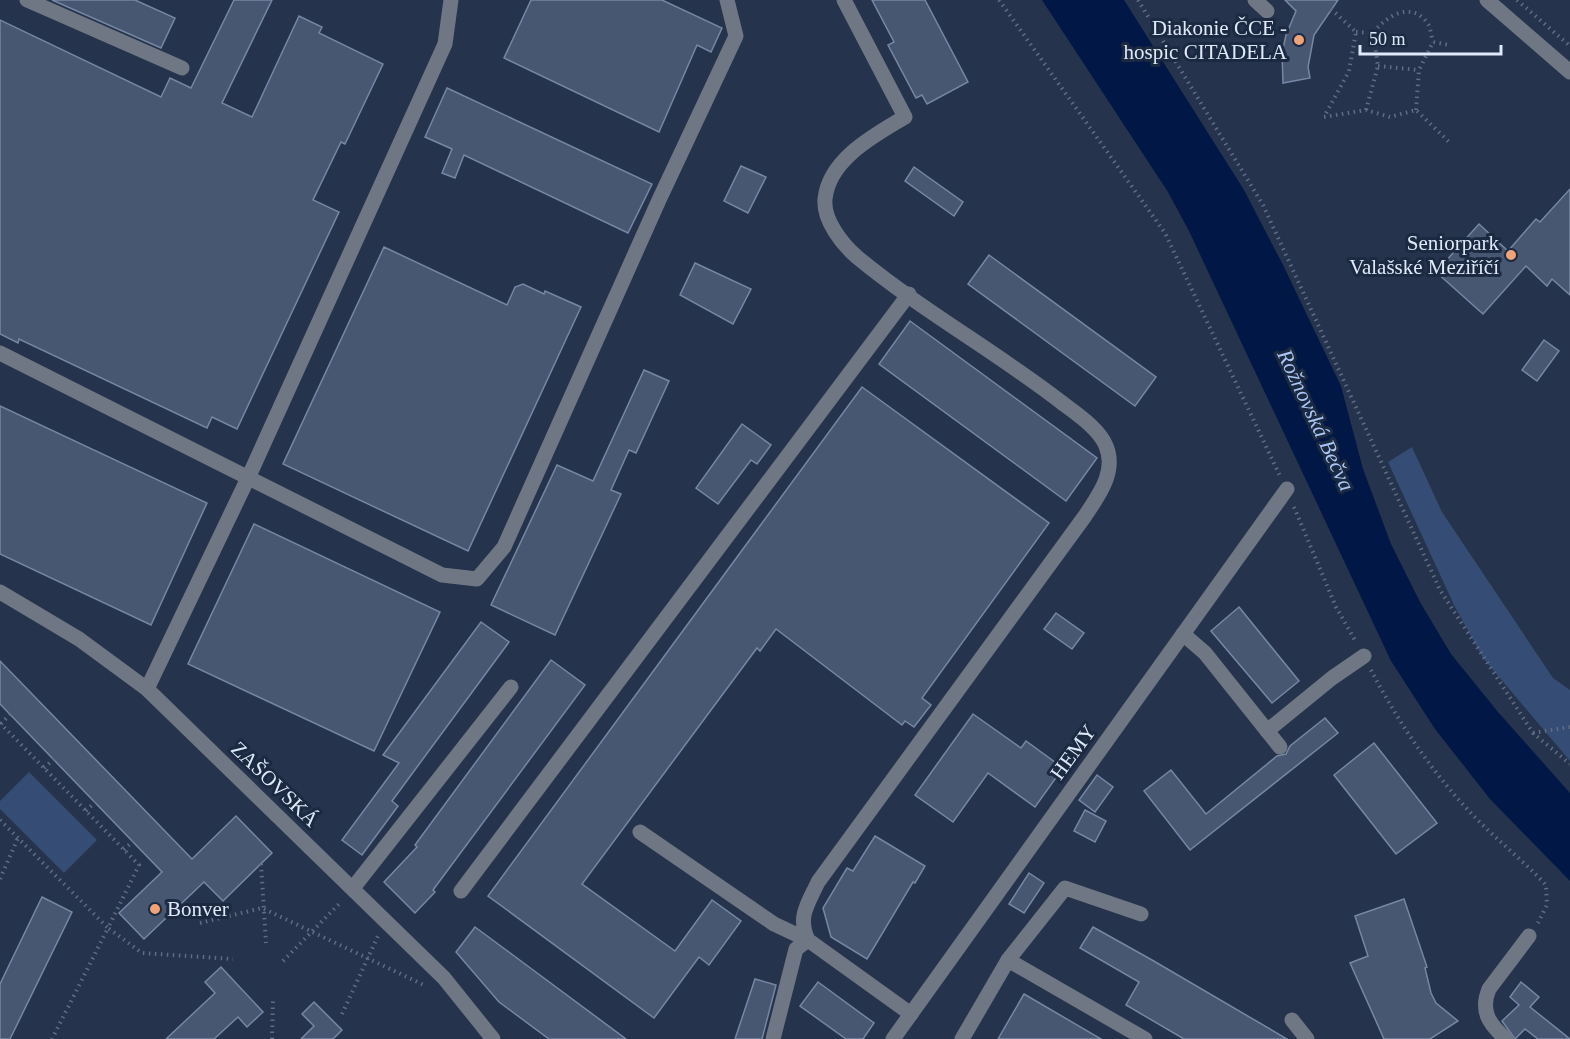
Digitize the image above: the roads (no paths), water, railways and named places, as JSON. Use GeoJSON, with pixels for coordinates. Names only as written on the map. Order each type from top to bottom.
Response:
{"type":"FeatureCollection","features":[{"type":"Feature","properties":{"kind":"street"},"geometry":{"type":"LineString","coordinates":[[27,0],[182,68]]}},
{"type":"Feature","properties":{"kind":"street"},"geometry":{"type":"LineString","coordinates":[[147,690],[249,476],[445,45],[451,0]]}},
{"type":"Feature","properties":{"kind":"street"},"geometry":{"type":"LineString","coordinates":[[0,353],[249,476],[442,575],[477,579],[504,548],[654,210],[736,36],[727,0]]}},
{"type":"Feature","properties":{"kind":"street"},"geometry":{"type":"LineString","coordinates":[[808,940],[802,927],[804,912],[818,882],[1085,516],[1103,489],[1109,470],[1106,445],[1087,422],[1017,368],[856,255],[831,226],[825,199],[833,179],[849,153],[867,139],[905,117],[844,0]]}},
{"type":"Feature","properties":{"kind":"street"},"geometry":{"type":"LineString","coordinates":[[1255,0],[1267,11]]}},
{"type":"Feature","properties":{"kind":"street"},"geometry":{"type":"LineString","coordinates":[[1487,0],[1570,72]]}},
{"type":"Feature","properties":{"kind":"street"},"geometry":{"type":"LineString","coordinates":[[461,891],[909,294]]}},
{"type":"Feature","properties":{"kind":"street","name":"HEMY"},"geometry":{"type":"LineString","coordinates":[[893,1039],[1287,489]]}},
{"type":"Feature","properties":{"kind":"street","name":"ZAŠOVSKÁ"},"geometry":{"type":"LineString","coordinates":[[0,592],[79,639],[147,690],[444,978],[493,1039]]}},
{"type":"Feature","properties":{"kind":"street"},"geometry":{"type":"LineString","coordinates":[[1183,634],[1205,653],[1280,747]]}},
{"type":"Feature","properties":{"kind":"street"},"geometry":{"type":"LineString","coordinates":[[1267,731],[1332,678],[1364,656]]}},
{"type":"Feature","properties":{"kind":"street"},"geometry":{"type":"LineString","coordinates":[[353,888],[511,687]]}},
{"type":"Feature","properties":{"kind":"street"},"geometry":{"type":"LineString","coordinates":[[640,832],[774,924],[808,940],[911,1014]]}},
{"type":"Feature","properties":{"kind":"street"},"geometry":{"type":"LineString","coordinates":[[962,1039],[1008,960],[1065,888],[1141,914]]}},
{"type":"Feature","properties":{"kind":"street"},"geometry":{"type":"LineString","coordinates":[[1506,1039],[1492,1027],[1487,1017],[1486,997],[1489,989],[1529,936]]}},
{"type":"Feature","properties":{"kind":"street"},"geometry":{"type":"LineString","coordinates":[[772,1039],[796,949],[808,940]]}},
{"type":"Feature","properties":{"kind":"street"},"geometry":{"type":"LineString","coordinates":[[1008,960],[1145,1039]]}},
{"type":"Feature","properties":{"kind":"street"},"geometry":{"type":"LineString","coordinates":[[1292,1020],[1307,1039]]}},
{"type":"Feature","properties":{"kind":"water","name":"Rožnovská Bečva"},"geometry":{"type":"Polygon","coordinates":[[[1042,0],[1124,0],[1244,190],[1341,386],[1363,469],[1391,544],[1420,602],[1451,654],[1498,712],[1570,793],[1570,881],[1490,799],[1435,729],[1391,661],[1189,231],[1168,192],[1042,0]]]}},
{"type":"Feature","properties":{"kind":"place","name":"Diakonie ČCE - hospic CITADELA"},"geometry":{"type":"Point","coordinates":[1299,40]}},
{"type":"Feature","properties":{"kind":"place","name":"Seniorpark Valašské Meziříčí"},"geometry":{"type":"Point","coordinates":[1511,255]}},
{"type":"Feature","properties":{"kind":"place","name":"Bonver"},"geometry":{"type":"Point","coordinates":[155,909]}}]}
